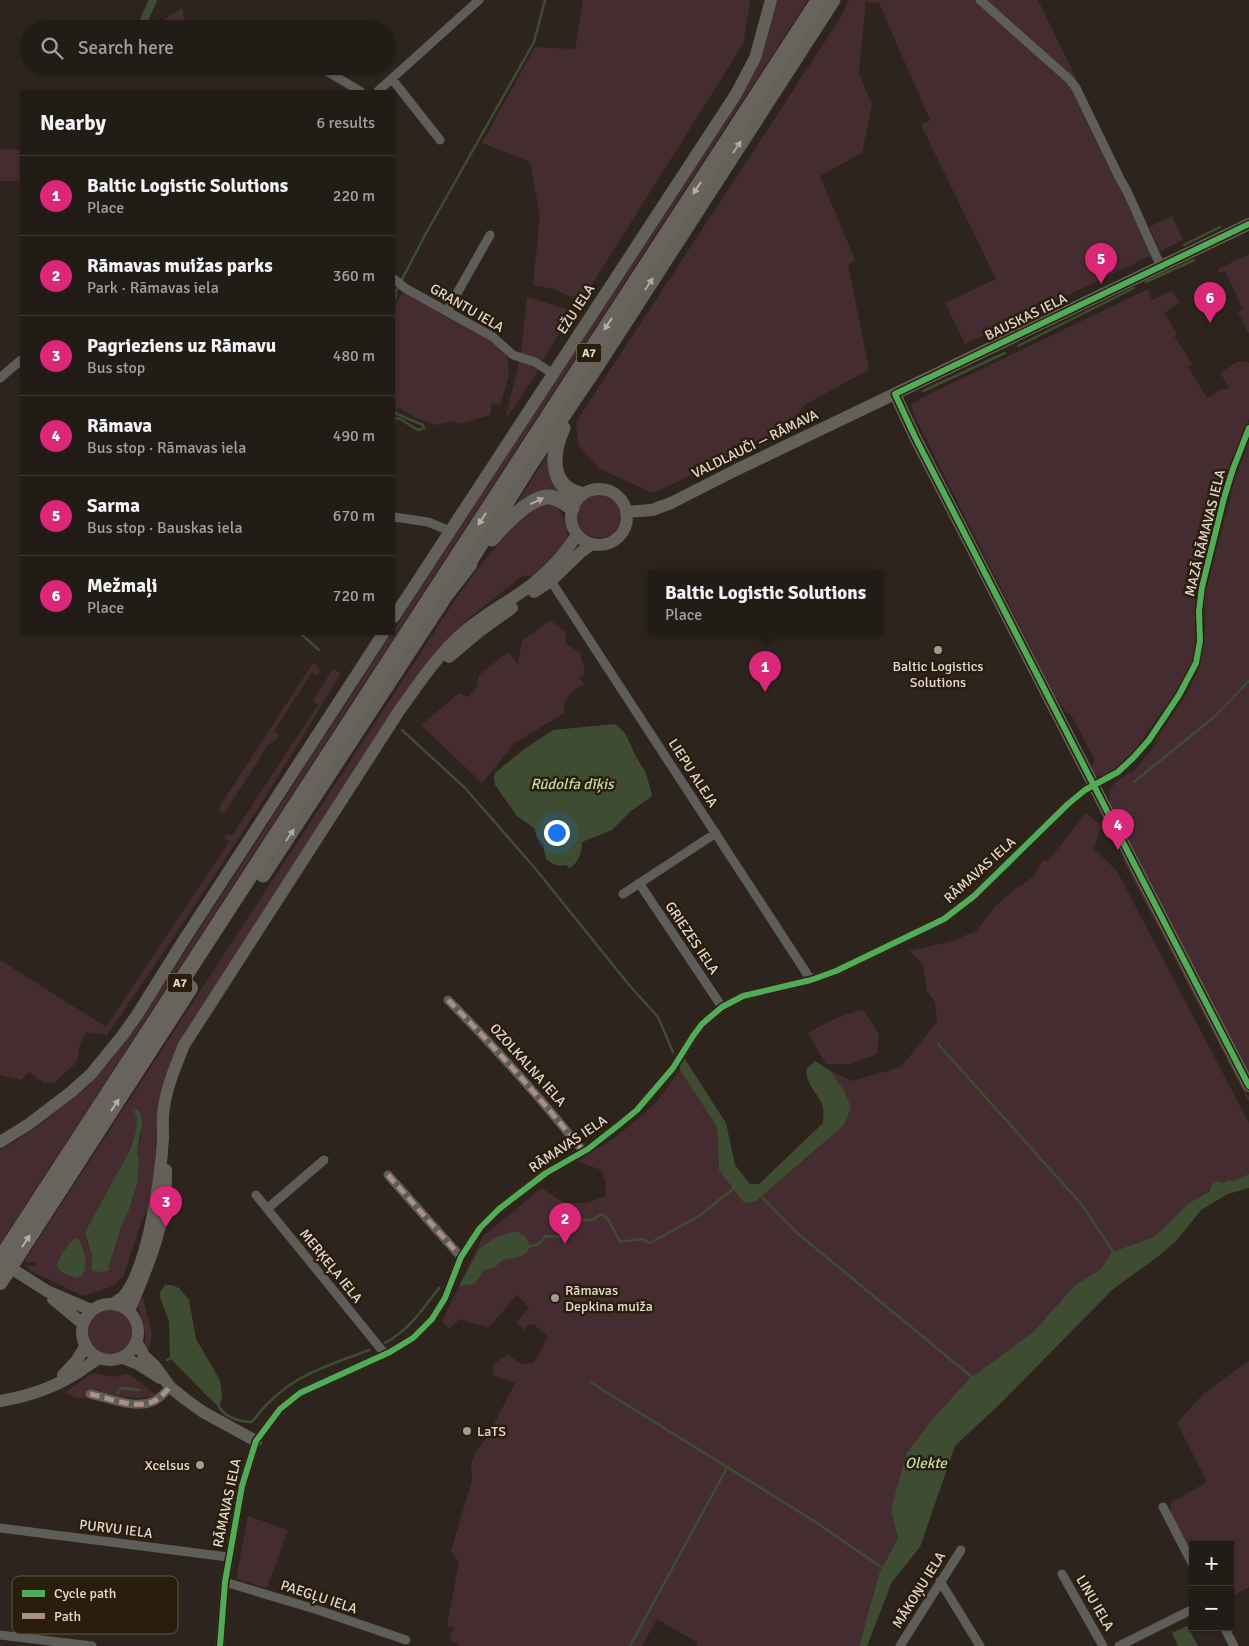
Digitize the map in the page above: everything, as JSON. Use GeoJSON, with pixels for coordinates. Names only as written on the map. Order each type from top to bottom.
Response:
{"type":"FeatureCollection","features":[{"type":"Feature","properties":{"kind":"highway","name":"A7"},"geometry":{"type":"LineString","coordinates":[[0,1260],[819,0]]}},
{"type":"Feature","properties":{"kind":"highway","name":"A7"},"geometry":{"type":"LineString","coordinates":[[0,1282],[263,875],[446,595],[464,571],[530,465],[833,0]]}},
{"type":"Feature","properties":{"kind":"highway"},"geometry":{"type":"LineString","coordinates":[[575,398],[557,439],[554,464],[556,473],[561,480],[571,491],[581,494]]}},
{"type":"Feature","properties":{"kind":"highway"},"geometry":{"type":"LineString","coordinates":[[464,571],[504,526],[530,504],[548,497],[560,500],[572,508]]}},
{"type":"Feature","properties":{"kind":"main road"},"geometry":{"type":"LineString","coordinates":[[762,0],[761,9],[764,24]]}},
{"type":"Feature","properties":{"kind":"main road","name":"EŽU IELA"},"geometry":{"type":"LineString","coordinates":[[395,615],[736,94],[755,58],[770,0]]}},
{"type":"Feature","properties":{"kind":"main road","name":"BAUSKAS IELA"},"geometry":{"type":"LineString","coordinates":[[895,394],[1249,224]]}},
{"type":"Feature","properties":{"kind":"main road"},"geometry":{"type":"LineString","coordinates":[[895,394],[919,446],[1249,1086]]}},
{"type":"Feature","properties":{"kind":"main road","name":"VALDLAUČI — RĀMAVA"},"geometry":{"type":"LineString","coordinates":[[626,512],[652,510],[671,503],[895,394]]}},
{"type":"Feature","properties":{"kind":"main road"},"geometry":{"type":"LineString","coordinates":[[596,489],[607,489],[619,497],[624,504],[626,512],[627,521],[624,529],[613,541],[605,544],[592,544],[577,535],[571,524],[572,508],[576,500],[581,494],[596,489]]}},
{"type":"Feature","properties":{"kind":"main road"},"geometry":{"type":"LineString","coordinates":[[129,1312],[152,1258],[161,1220],[166,1187],[163,1109],[165,1097],[184,1045],[394,719],[431,666],[466,630],[546,573],[562,557],[577,535]]}},
{"type":"Feature","properties":{"kind":"main road"},"geometry":{"type":"LineString","coordinates":[[419,683],[496,619],[551,581],[580,552],[592,544]]}},
{"type":"Feature","properties":{"kind":"main road"},"geometry":{"type":"LineString","coordinates":[[0,1142],[35,1120],[72,1092],[91,1074],[122,1036],[382,635]]}},
{"type":"Feature","properties":{"kind":"main road"},"geometry":{"type":"LineString","coordinates":[[114,1304],[123,1297],[144,1252],[154,1209],[163,1138]]}},
{"type":"Feature","properties":{"kind":"main road"},"geometry":{"type":"LineString","coordinates":[[17,1272],[47,1291],[91,1310]]}},
{"type":"Feature","properties":{"kind":"main road"},"geometry":{"type":"LineString","coordinates":[[47,1291],[83,1324]]}},
{"type":"Feature","properties":{"kind":"main road"},"geometry":{"type":"LineString","coordinates":[[105,1304],[114,1304],[122,1306],[135,1318],[138,1326],[138,1335],[136,1343],[127,1355],[113,1361],[99,1358],[91,1353],[82,1335],[83,1324],[91,1310],[105,1304]]}},
{"type":"Feature","properties":{"kind":"main road"},"geometry":{"type":"LineString","coordinates":[[136,1343],[145,1357],[155,1366],[168,1384]]}},
{"type":"Feature","properties":{"kind":"main road"},"geometry":{"type":"LineString","coordinates":[[57,1383],[77,1360],[86,1345]]}},
{"type":"Feature","properties":{"kind":"main road"},"geometry":{"type":"LineString","coordinates":[[0,1401],[48,1388],[72,1376],[99,1358]]}},
{"type":"Feature","properties":{"kind":"main road"},"geometry":{"type":"LineString","coordinates":[[123,1358],[138,1364],[168,1384],[203,1412],[256,1441]]}},
{"type":"Feature","properties":{"kind":"street"},"geometry":{"type":"LineString","coordinates":[[379,90],[479,0]]}},
{"type":"Feature","properties":{"kind":"street"},"geometry":{"type":"LineString","coordinates":[[980,0],[1069,79],[1076,88],[1127,191],[1161,267]]}},
{"type":"Feature","properties":{"kind":"street"},"geometry":{"type":"LineString","coordinates":[[333,75],[358,90]]}},
{"type":"Feature","properties":{"kind":"street"},"geometry":{"type":"LineString","coordinates":[[392,79],[440,140]]}},
{"type":"Feature","properties":{"kind":"street"},"geometry":{"type":"LineString","coordinates":[[447,311],[490,234]]}},
{"type":"Feature","properties":{"kind":"street","name":"GRANTU IELA"},"geometry":{"type":"LineString","coordinates":[[395,280],[405,288],[493,337],[513,355],[535,362],[552,373]]}},
{"type":"Feature","properties":{"kind":"street"},"geometry":{"type":"LineString","coordinates":[[0,378],[20,361]]}},
{"type":"Feature","properties":{"kind":"street","name":"MAZĀ RĀMAVAS IELA"},"geometry":{"type":"LineString","coordinates":[[1094,786],[1118,772],[1134,758],[1149,740],[1179,695],[1196,663],[1200,641],[1199,611],[1202,588],[1224,498],[1249,428]]}},
{"type":"Feature","properties":{"kind":"street"},"geometry":{"type":"LineString","coordinates":[[395,517],[428,522],[450,531]]}},
{"type":"Feature","properties":{"kind":"street","name":"LIEPU ALEJA"},"geometry":{"type":"LineString","coordinates":[[551,581],[811,980]]}},
{"type":"Feature","properties":{"kind":"street","name":"RĀMAVAS IELA"},"geometry":{"type":"LineString","coordinates":[[220,1646],[224,1582],[242,1486],[256,1441],[280,1409],[300,1393],[385,1354],[413,1338],[432,1319],[445,1298],[461,1256],[480,1228],[499,1209],[546,1173],[583,1152],[636,1110],[673,1068],[702,1024],[722,1007],[743,996],[811,980],[836,971],[944,919],[974,896],[1068,804],[1084,790],[1094,786]]}},
{"type":"Feature","properties":{"kind":"street"},"geometry":{"type":"LineString","coordinates":[[623,894],[716,833]]}},
{"type":"Feature","properties":{"kind":"street","name":"GRIEZES IELA"},"geometry":{"type":"LineString","coordinates":[[639,883],[722,1007]]}},
{"type":"Feature","properties":{"kind":"street","name":"OZOLKALNA IELA"},"geometry":{"type":"LineString","coordinates":[[448,1000],[483,1034],[553,1114],[583,1152]]}},
{"type":"Feature","properties":{"kind":"street"},"geometry":{"type":"LineString","coordinates":[[268,1208],[324,1160]]}},
{"type":"Feature","properties":{"kind":"street"},"geometry":{"type":"LineString","coordinates":[[388,1175],[461,1256]]}},
{"type":"Feature","properties":{"kind":"street","name":"MERĶEĻA IELA"},"geometry":{"type":"LineString","coordinates":[[256,1195],[385,1354]]}},
{"type":"Feature","properties":{"kind":"street"},"geometry":{"type":"LineString","coordinates":[[90,1394],[129,1403],[143,1404],[158,1399],[168,1384]]}},
{"type":"Feature","properties":{"kind":"street"},"geometry":{"type":"LineString","coordinates":[[1163,1506],[1189,1557]]}},
{"type":"Feature","properties":{"kind":"street","name":"PURVU IELA"},"geometry":{"type":"LineString","coordinates":[[0,1528],[228,1556]]}},
{"type":"Feature","properties":{"kind":"street","name":"MĀKOŅU IELA"},"geometry":{"type":"LineString","coordinates":[[900,1646],[961,1550]]}},
{"type":"Feature","properties":{"kind":"street","name":"LINU IELA"},"geometry":{"type":"LineString","coordinates":[[1062,1574],[1103,1646]]}},
{"type":"Feature","properties":{"kind":"street"},"geometry":{"type":"LineString","coordinates":[[940,1581],[980,1646]]}},
{"type":"Feature","properties":{"kind":"street","name":"PAEGĻU IELA"},"geometry":{"type":"LineString","coordinates":[[224,1582],[318,1610],[406,1640]]}},
{"type":"Feature","properties":{"kind":"street"},"geometry":{"type":"LineString","coordinates":[[1119,1646],[1189,1611]]}},
{"type":"Feature","properties":{"kind":"street"},"geometry":{"type":"LineString","coordinates":[[1226,1631],[1234,1646]]}},
{"type":"Feature","properties":{"kind":"street"},"geometry":{"type":"LineString","coordinates":[[0,1635],[92,1646]]}},
{"type":"Feature","properties":{"kind":"shaded area"},"geometry":{"type":"Polygon","coordinates":[[[583,0],[750,0],[750,3],[743,44],[581,302],[554,289],[533,285],[540,216],[530,162],[482,143],[535,47],[575,49],[583,0]]]}},
{"type":"Feature","properties":{"kind":"shaded area"},"geometry":{"type":"Polygon","coordinates":[[[774,0],[808,0],[0,1244],[0,1149],[41,1124],[90,1084],[138,1024],[390,635],[395,635],[395,628],[756,68],[774,0]]]}},
{"type":"Feature","properties":{"kind":"shaded area"},"geometry":{"type":"Polygon","coordinates":[[[849,0],[1038,0],[1142,213],[1152,255],[965,344],[945,303],[996,279],[921,125],[930,120],[879,3],[866,2],[859,73],[872,105],[862,153],[820,176],[855,260],[848,265],[869,370],[804,405],[787,431],[653,493],[600,469],[578,445],[576,422],[839,20],[849,0]]]}},
{"type":"Feature","properties":{"kind":"shaded area"},"geometry":{"type":"Polygon","coordinates":[[[182,8],[184,20],[163,20],[182,8]]]}},
{"type":"Feature","properties":{"kind":"shaded area"},"geometry":{"type":"Polygon","coordinates":[[[0,149],[20,150],[20,181],[0,181],[0,149]]]}},
{"type":"Feature","properties":{"kind":"shaded area"},"geometry":{"type":"Polygon","coordinates":[[[1172,216],[1183,240],[1160,251],[1149,227],[1172,216]]]}},
{"type":"Feature","properties":{"kind":"shaded area"},"geometry":{"type":"Polygon","coordinates":[[[1249,254],[1248,333],[1238,312],[1243,309],[1225,271],[1219,273],[1218,269],[1249,254]]]}},
{"type":"Feature","properties":{"kind":"shaded area"},"geometry":{"type":"Polygon","coordinates":[[[1148,289],[1152,300],[1172,291],[1180,302],[1164,313],[1177,334],[1174,336],[1192,364],[1188,367],[1207,398],[1229,387],[1220,373],[1239,361],[1249,363],[1249,419],[1228,469],[1196,592],[1195,648],[1192,661],[1178,689],[1133,752],[1114,769],[1100,777],[1094,774],[1091,769],[1095,760],[1070,713],[1067,714],[1053,692],[914,415],[911,405],[919,399],[1148,289]]]}},
{"type":"Feature","properties":{"kind":"shaded area"},"geometry":{"type":"Polygon","coordinates":[[[403,293],[407,293],[500,346],[507,357],[509,367],[508,379],[500,405],[492,403],[490,415],[459,424],[454,421],[435,425],[412,416],[400,408],[396,409],[395,305],[403,293]]]}},
{"type":"Feature","properties":{"kind":"shaded area"},"geometry":{"type":"Polygon","coordinates":[[[527,297],[573,311],[541,363],[521,353],[527,297]]]}},
{"type":"Feature","properties":{"kind":"shaded area"},"geometry":{"type":"Polygon","coordinates":[[[520,359],[539,369],[508,416],[506,415],[520,359]]]}},
{"type":"Feature","properties":{"kind":"shaded area"},"geometry":{"type":"Polygon","coordinates":[[[1249,442],[1249,1075],[1109,802],[1109,796],[1114,784],[1130,772],[1132,774],[1160,739],[1154,742],[1184,698],[1198,671],[1205,641],[1205,595],[1236,476],[1249,442]]]}},
{"type":"Feature","properties":{"kind":"shaded area"},"geometry":{"type":"Polygon","coordinates":[[[548,454],[564,492],[505,522],[548,454]]]}},
{"type":"Feature","properties":{"kind":"shaded area"},"geometry":{"type":"Polygon","coordinates":[[[603,494],[615,500],[620,507],[620,525],[615,532],[608,537],[595,538],[587,535],[580,528],[577,512],[580,504],[587,497],[603,494]]]}},
{"type":"Feature","properties":{"kind":"shaded area"},"geometry":{"type":"Polygon","coordinates":[[[552,504],[560,511],[567,526],[567,543],[533,579],[527,575],[521,577],[463,623],[452,637],[256,922],[183,1035],[157,1127],[154,1177],[148,1208],[123,1277],[113,1286],[83,1296],[31,1271],[25,1266],[34,1266],[34,1268],[36,1263],[26,1262],[25,1260],[455,600],[503,538],[542,505],[552,504]],[[134,1111],[137,1119],[136,1131],[130,1150],[85,1232],[93,1265],[109,1266],[122,1224],[134,1195],[138,1171],[139,1159],[137,1152],[141,1137],[141,1118],[134,1111]]]}},
{"type":"Feature","properties":{"kind":"shaded area"},"geometry":{"type":"Polygon","coordinates":[[[550,620],[565,632],[566,644],[580,653],[585,672],[579,678],[584,684],[569,695],[565,702],[564,713],[515,743],[482,783],[421,725],[459,693],[468,697],[476,689],[479,675],[508,652],[518,664],[522,641],[550,620]]]}},
{"type":"Feature","properties":{"kind":"shaded area"},"geometry":{"type":"Polygon","coordinates":[[[313,663],[320,670],[318,675],[312,672],[274,731],[278,734],[279,738],[268,745],[225,812],[218,810],[222,803],[313,663]]]}},
{"type":"Feature","properties":{"kind":"shaded area"},"geometry":{"type":"Polygon","coordinates":[[[333,669],[340,674],[285,766],[107,1035],[86,1032],[80,1044],[77,1062],[55,1082],[44,1083],[29,1072],[21,1080],[0,1075],[0,960],[106,1027],[229,842],[224,838],[227,834],[232,836],[318,705],[313,700],[333,669]]]}},
{"type":"Feature","properties":{"kind":"shaded area"},"geometry":{"type":"Polygon","coordinates":[[[1086,813],[1101,825],[1094,849],[1117,871],[1249,1123],[1249,1174],[1232,1181],[1220,1182],[1189,1203],[1154,1237],[1112,1252],[1101,1269],[1074,1286],[1034,1331],[968,1380],[891,1508],[898,1538],[879,1574],[859,1646],[697,1646],[698,1643],[657,1619],[642,1646],[460,1646],[449,1638],[454,1628],[447,1625],[459,1562],[451,1551],[472,1480],[471,1464],[476,1452],[488,1436],[515,1383],[493,1375],[492,1366],[507,1354],[522,1364],[534,1363],[548,1336],[533,1324],[528,1325],[524,1330],[517,1323],[529,1307],[517,1295],[488,1328],[460,1319],[449,1329],[442,1321],[483,1236],[542,1188],[564,1203],[587,1203],[605,1196],[606,1184],[601,1170],[577,1161],[616,1137],[656,1103],[680,1070],[717,1127],[719,1169],[744,1203],[755,1202],[843,1126],[835,1080],[829,1070],[852,1081],[901,1067],[937,1022],[935,1002],[927,991],[923,964],[909,951],[952,941],[976,931],[995,906],[1033,877],[1043,860],[1048,861],[1086,813]]]}},
{"type":"Feature","properties":{"kind":"shaded area"},"geometry":{"type":"Polygon","coordinates":[[[1122,858],[1139,884],[1249,1097],[1249,1102],[1122,858]]]}},
{"type":"Feature","properties":{"kind":"shaded area"},"geometry":{"type":"Polygon","coordinates":[[[863,1010],[879,1034],[877,1054],[850,1064],[826,1064],[808,1034],[835,1019],[863,1010]]]}},
{"type":"Feature","properties":{"kind":"shaded area"},"geometry":{"type":"Polygon","coordinates":[[[141,1295],[144,1300],[151,1331],[151,1341],[146,1353],[145,1331],[138,1305],[141,1295]]]}},
{"type":"Feature","properties":{"kind":"shaded area"},"geometry":{"type":"Polygon","coordinates":[[[114,1310],[126,1316],[131,1323],[131,1341],[126,1348],[119,1353],[106,1354],[98,1351],[91,1344],[88,1328],[91,1320],[98,1313],[114,1310]]]}},
{"type":"Feature","properties":{"kind":"shaded area"},"geometry":{"type":"Polygon","coordinates":[[[1249,1361],[1249,1587],[1234,1595],[1234,1541],[1189,1541],[1189,1552],[1170,1512],[1172,1502],[1207,1482],[1177,1423],[1204,1393],[1249,1361]]]}},
{"type":"Feature","properties":{"kind":"shaded area"},"geometry":{"type":"Polygon","coordinates":[[[95,1373],[113,1377],[130,1375],[156,1395],[131,1398],[89,1389],[84,1399],[71,1396],[66,1392],[90,1374],[95,1373]]]}},
{"type":"Feature","properties":{"kind":"shaded area"},"geometry":{"type":"Polygon","coordinates":[[[248,1516],[288,1530],[267,1588],[236,1579],[248,1516]]]}},
{"type":"Feature","properties":{"kind":"water","name":"Rūdolfa dīķis"},"geometry":{"type":"Polygon","coordinates":[[[615,724],[624,732],[645,771],[652,794],[651,797],[631,811],[612,830],[582,842],[576,863],[570,868],[566,865],[555,865],[546,859],[543,845],[537,837],[534,828],[517,816],[495,785],[495,773],[523,750],[553,730],[615,724]]]}},
{"type":"Feature","properties":{"kind":"water"},"geometry":{"type":"Polygon","coordinates":[[[683,1056],[726,1123],[735,1165],[750,1184],[759,1184],[823,1123],[823,1107],[809,1083],[807,1074],[807,1068],[815,1061],[829,1070],[845,1092],[851,1108],[843,1126],[755,1202],[744,1203],[719,1170],[717,1127],[680,1070],[679,1061],[683,1056]]]}},
{"type":"Feature","properties":{"kind":"water"},"geometry":{"type":"Polygon","coordinates":[[[137,1109],[141,1114],[142,1124],[137,1152],[139,1159],[137,1184],[129,1210],[122,1224],[109,1271],[96,1272],[92,1270],[92,1256],[85,1232],[130,1150],[136,1131],[137,1119],[134,1111],[137,1109]]]}},
{"type":"Feature","properties":{"kind":"water","name":"Olekte"},"geometry":{"type":"Polygon","coordinates":[[[1249,1174],[1249,1188],[1228,1194],[1201,1210],[1177,1240],[1160,1255],[1112,1290],[1003,1401],[955,1446],[920,1547],[892,1582],[867,1646],[859,1646],[879,1574],[898,1538],[891,1509],[907,1453],[931,1421],[968,1380],[1034,1331],[1074,1286],[1101,1269],[1112,1252],[1154,1237],[1189,1203],[1210,1191],[1212,1184],[1218,1181],[1223,1183],[1229,1180],[1232,1181],[1249,1174]]]}},
{"type":"Feature","properties":{"kind":"water"},"geometry":{"type":"Polygon","coordinates":[[[516,1231],[526,1237],[530,1246],[528,1251],[522,1256],[503,1260],[494,1268],[485,1270],[474,1284],[459,1286],[480,1248],[496,1237],[516,1231]]]}},
{"type":"Feature","properties":{"kind":"water"},"geometry":{"type":"Polygon","coordinates":[[[76,1238],[79,1239],[81,1244],[85,1267],[81,1276],[76,1278],[61,1272],[57,1265],[63,1252],[76,1238]]]}},
{"type":"Feature","properties":{"kind":"water"},"geometry":{"type":"Polygon","coordinates":[[[165,1285],[179,1288],[189,1300],[196,1339],[220,1380],[222,1398],[219,1407],[170,1358],[169,1321],[160,1297],[160,1292],[165,1285]]]}},
{"type":"Feature","properties":{"kind":"water"},"geometry":{"type":"Polygon","coordinates":[[[1187,1626],[1198,1646],[1178,1646],[1172,1633],[1187,1626]]]}},
{"type":"Feature","properties":{"kind":"waterway"},"geometry":{"type":"LineString","coordinates":[[144,20],[153,0]]}},
{"type":"Feature","properties":{"kind":"waterway"},"geometry":{"type":"LineString","coordinates":[[395,293],[425,235],[534,42],[545,0]]}},
{"type":"Feature","properties":{"kind":"waterway"},"geometry":{"type":"LineString","coordinates":[[1184,245],[1220,227]]}},
{"type":"Feature","properties":{"kind":"waterway"},"geometry":{"type":"LineString","coordinates":[[1146,282],[1194,260]]}},
{"type":"Feature","properties":{"kind":"waterway"},"geometry":{"type":"LineString","coordinates":[[1018,346],[1134,288]]}},
{"type":"Feature","properties":{"kind":"waterway"},"geometry":{"type":"LineString","coordinates":[[395,293],[395,297]]}},
{"type":"Feature","properties":{"kind":"waterway"},"geometry":{"type":"LineString","coordinates":[[923,391],[1005,353]]}},
{"type":"Feature","properties":{"kind":"waterway"},"geometry":{"type":"LineString","coordinates":[[395,412],[423,425],[424,428],[418,430],[400,419],[395,418]]}},
{"type":"Feature","properties":{"kind":"waterway"},"geometry":{"type":"LineString","coordinates":[[302,635],[319,650]]}},
{"type":"Feature","properties":{"kind":"waterway"},"geometry":{"type":"LineString","coordinates":[[1134,782],[1214,717],[1249,681]]}},
{"type":"Feature","properties":{"kind":"waterway"},"geometry":{"type":"LineString","coordinates":[[402,730],[465,788],[534,867],[630,986],[658,1017],[673,1052]]}},
{"type":"Feature","properties":{"kind":"waterway"},"geometry":{"type":"LineString","coordinates":[[938,1044],[1082,1205],[1114,1253]]}},
{"type":"Feature","properties":{"kind":"waterway"},"geometry":{"type":"LineString","coordinates":[[528,1247],[539,1244],[545,1236],[558,1237],[580,1220],[593,1220],[601,1214],[608,1219],[620,1242],[642,1239],[650,1243],[699,1216],[733,1189]]}},
{"type":"Feature","properties":{"kind":"waterway"},"geometry":{"type":"LineString","coordinates":[[762,1197],[796,1232],[973,1378]]}},
{"type":"Feature","properties":{"kind":"waterway"},"geometry":{"type":"LineString","coordinates":[[385,1343],[409,1325],[439,1288]]}},
{"type":"Feature","properties":{"kind":"waterway"},"geometry":{"type":"LineString","coordinates":[[219,1407],[225,1414],[233,1418],[252,1422],[264,1407],[290,1384],[319,1369],[369,1350]]}},
{"type":"Feature","properties":{"kind":"waterway"},"geometry":{"type":"LineString","coordinates":[[590,1382],[814,1521],[884,1569]]}},
{"type":"Feature","properties":{"kind":"waterway"},"geometry":{"type":"LineString","coordinates":[[117,1393],[121,1388],[139,1390]]}},
{"type":"Feature","properties":{"kind":"waterway"},"geometry":{"type":"LineString","coordinates":[[630,1646],[728,1466]]}},
{"type":"Feature","properties":{"kind":"marked path"},"geometry":{"type":"LineString","coordinates":[[448,1000],[518,1074],[583,1151]]}},
{"type":"Feature","properties":{"kind":"marked path"},"geometry":{"type":"LineString","coordinates":[[388,1175],[461,1257]]}},
{"type":"Feature","properties":{"kind":"marked path"},"geometry":{"type":"LineString","coordinates":[[90,1394],[129,1404],[145,1404],[157,1399],[170,1387]]}},
{"type":"Feature","properties":{"kind":"cycle path"},"geometry":{"type":"LineString","coordinates":[[1249,224],[895,394],[915,437],[1249,1086]]}},
{"type":"Feature","properties":{"kind":"cycle path"},"geometry":{"type":"LineString","coordinates":[[220,1646],[225,1582],[242,1486],[256,1441],[280,1409],[300,1393],[390,1352],[413,1338],[432,1319],[445,1298],[461,1257],[480,1228],[499,1209],[546,1173],[588,1149],[637,1110],[673,1068],[702,1024],[722,1007],[743,996],[811,980],[836,971],[944,919],[974,896],[1068,804],[1085,790],[1118,772],[1149,740],[1179,695],[1196,663],[1200,641],[1199,611],[1202,587],[1224,498],[1249,428]]}},
{"type":"Feature","properties":{"kind":"place","name":"Sarma"},"geometry":{"type":"Point","coordinates":[1101,284]}},
{"type":"Feature","properties":{"kind":"place","name":"Mežmaļi"},"geometry":{"type":"Point","coordinates":[1210,323]}},
{"type":"Feature","properties":{"kind":"place","name":"Baltic Logistics Solutions"},"geometry":{"type":"Point","coordinates":[938,650]}},
{"type":"Feature","properties":{"kind":"place","name":"Baltic Logistic Solutions"},"geometry":{"type":"Point","coordinates":[765,692]}},
{"type":"Feature","properties":{"kind":"place","name":"Rāmava"},"geometry":{"type":"Point","coordinates":[1118,850]}},
{"type":"Feature","properties":{"kind":"place","name":"Pagrieziens uz Rāmavu"},"geometry":{"type":"Point","coordinates":[166,1227]}},
{"type":"Feature","properties":{"kind":"place","name":"Rāmavas muižas parks"},"geometry":{"type":"Point","coordinates":[565,1244]}},
{"type":"Feature","properties":{"kind":"place","name":"Rāmavas Depkina muiža"},"geometry":{"type":"Point","coordinates":[555,1298]}},
{"type":"Feature","properties":{"kind":"place","name":"LaTS"},"geometry":{"type":"Point","coordinates":[467,1431]}},
{"type":"Feature","properties":{"kind":"place","name":"Xcelsus"},"geometry":{"type":"Point","coordinates":[200,1465]}}]}
